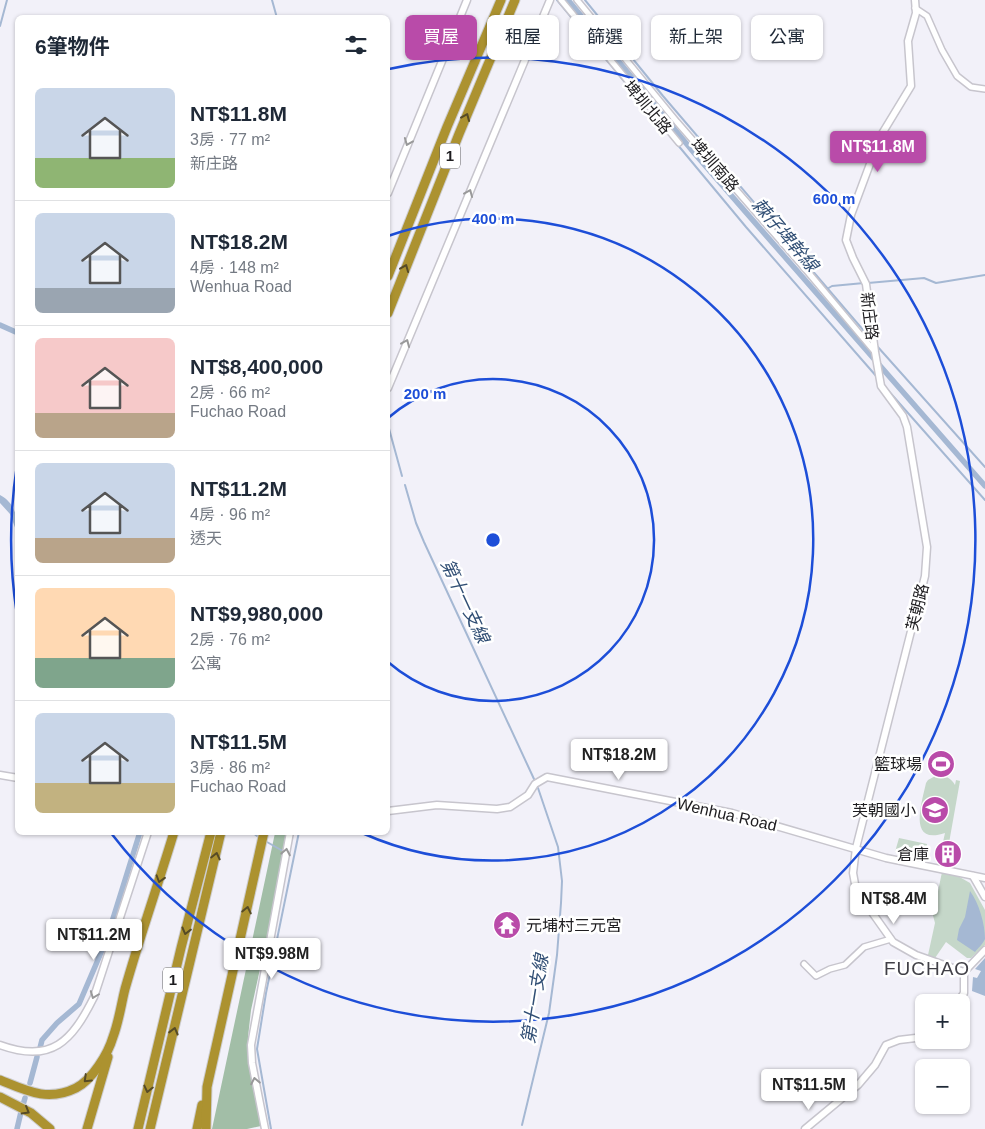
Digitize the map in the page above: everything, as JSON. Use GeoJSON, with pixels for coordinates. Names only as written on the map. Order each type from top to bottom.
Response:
{"type":"FeatureCollection","features":[{"type":"Feature","properties":{"kind":"highway","name":"1"},"geometry":{"type":"LineString","coordinates":[[390,271],[447,127],[501,0]]}},
{"type":"Feature","properties":{"kind":"highway","name":"1"},"geometry":{"type":"LineString","coordinates":[[390,308],[515,0]]}},
{"type":"Feature","properties":{"kind":"highway"},"geometry":{"type":"LineString","coordinates":[[87,1129],[125,990],[173,835]]}},
{"type":"Feature","properties":{"kind":"highway","name":"1"},"geometry":{"type":"LineString","coordinates":[[138,1129],[210,835]]}},
{"type":"Feature","properties":{"kind":"highway","name":"1"},"geometry":{"type":"LineString","coordinates":[[150,1129],[220,835]]}},
{"type":"Feature","properties":{"kind":"highway"},"geometry":{"type":"LineString","coordinates":[[258,854],[259,835]]}},
{"type":"Feature","properties":{"kind":"highway"},"geometry":{"type":"LineString","coordinates":[[197,1129],[263,835]]}},
{"type":"Feature","properties":{"kind":"highway"},"geometry":{"type":"LineString","coordinates":[[0,1080],[39,1094],[59,1095],[78,1088],[90,1078],[113,1038]]}},
{"type":"Feature","properties":{"kind":"highway"},"geometry":{"type":"LineString","coordinates":[[206,1129],[207,1087]]}},
{"type":"Feature","properties":{"kind":"highway"},"geometry":{"type":"LineString","coordinates":[[0,1097],[31,1113],[50,1129]]}},
{"type":"Feature","properties":{"kind":"street"},"geometry":{"type":"LineString","coordinates":[[390,188],[467,0]]}},
{"type":"Feature","properties":{"kind":"street","name":"埤圳北路"},"geometry":{"type":"LineString","coordinates":[[561,0],[679,144]]}},
{"type":"Feature","properties":{"kind":"street","name":"埤圳南路"},"geometry":{"type":"LineString","coordinates":[[577,0],[677,122],[875,352]]}},
{"type":"Feature","properties":{"kind":"street","name":"新庄路"},"geometry":{"type":"LineString","coordinates":[[878,370],[866,284],[846,240],[851,215],[880,137],[911,86],[908,41],[916,13],[915,0]]}},
{"type":"Feature","properties":{"kind":"street"},"geometry":{"type":"LineString","coordinates":[[390,383],[549,2]]}},
{"type":"Feature","properties":{"kind":"street"},"geometry":{"type":"LineString","coordinates":[[915,8],[927,16],[942,50],[957,76],[970,87],[985,89]]}},
{"type":"Feature","properties":{"kind":"street","name":"芙朝路"},"geometry":{"type":"LineString","coordinates":[[878,370],[881,386],[903,416],[907,427],[927,547],[927,563],[856,848],[853,873],[859,894],[890,939]]}},
{"type":"Feature","properties":{"kind":"street"},"geometry":{"type":"LineString","coordinates":[[0,775],[15,778]]}},
{"type":"Feature","properties":{"kind":"street","name":"Wenhua Road"},"geometry":{"type":"LineString","coordinates":[[390,811],[437,805],[497,809],[510,807],[528,795],[535,784],[547,777],[732,813],[886,858],[985,878]]}},
{"type":"Feature","properties":{"kind":"street"},"geometry":{"type":"LineString","coordinates":[[0,1045],[29,1052],[40,1052],[61,1044],[73,1032],[94,997],[147,835]]}},
{"type":"Feature","properties":{"kind":"street"},"geometry":{"type":"LineString","coordinates":[[265,1129],[250,1045],[289,835]]}},
{"type":"Feature","properties":{"kind":"street"},"geometry":{"type":"LineString","coordinates":[[974,876],[985,898]]}},
{"type":"Feature","properties":{"kind":"street"},"geometry":{"type":"LineString","coordinates":[[804,964],[816,976],[830,969],[846,965],[864,947],[890,939],[904,950],[964,972]]}},
{"type":"Feature","properties":{"kind":"street"},"geometry":{"type":"LineString","coordinates":[[964,972],[985,950]]}},
{"type":"Feature","properties":{"kind":"street"},"geometry":{"type":"LineString","coordinates":[[963,994],[964,972]]}},
{"type":"Feature","properties":{"kind":"street"},"geometry":{"type":"LineString","coordinates":[[805,1129],[858,1085],[875,1065],[886,1045],[899,1040],[915,1038]]}},
{"type":"Feature","properties":{"kind":"green space","name":"籃球場"},"geometry":{"type":"Polygon","coordinates":[[[930,756],[953,760],[952,770],[929,767],[930,756]]]}},
{"type":"Feature","properties":{"kind":"green space"},"geometry":{"type":"Polygon","coordinates":[[[937,775],[948,777],[955,785],[956,780],[960,781],[949,843],[943,842],[945,833],[933,835],[925,833],[921,828],[920,811],[926,783],[937,775]]]}},
{"type":"Feature","properties":{"kind":"green space"},"geometry":{"type":"Polygon","coordinates":[[[275,835],[287,835],[251,1010],[248,1037],[249,1063],[261,1126],[247,1129],[212,1129],[275,835]]]}},
{"type":"Feature","properties":{"kind":"green space"},"geometry":{"type":"Polygon","coordinates":[[[899,838],[927,844],[925,859],[895,852],[899,838]]]}},
{"type":"Feature","properties":{"kind":"green space"},"geometry":{"type":"Polygon","coordinates":[[[942,872],[956,875],[970,883],[985,910],[985,945],[971,958],[967,958],[946,942],[935,958],[928,955],[935,923],[932,912],[942,872]]]}},
{"type":"Feature","properties":{"kind":"water"},"geometry":{"type":"Polygon","coordinates":[[[0,495],[12,506],[15,514],[15,528],[10,514],[0,503],[0,495]]]}},
{"type":"Feature","properties":{"kind":"water"},"geometry":{"type":"Polygon","coordinates":[[[970,891],[979,908],[985,933],[984,941],[975,952],[957,940],[959,929],[965,917],[970,891]]]}},
{"type":"Feature","properties":{"kind":"water"},"geometry":{"type":"Polygon","coordinates":[[[985,958],[985,996],[972,991],[973,977],[977,978],[981,971],[975,969],[985,958]]]}},
{"type":"Feature","properties":{"kind":"waterway"},"geometry":{"type":"LineString","coordinates":[[0,26],[7,0]]}},
{"type":"Feature","properties":{"kind":"waterway","name":"第十一支線"},"geometry":{"type":"LineString","coordinates":[[272,0],[276,15]]}},
{"type":"Feature","properties":{"kind":"waterway"},"geometry":{"type":"LineString","coordinates":[[557,0],[643,104]]}},
{"type":"Feature","properties":{"kind":"waterway","name":"棘仔埤幹線"},"geometry":{"type":"LineString","coordinates":[[568,0],[695,154],[985,486]]}},
{"type":"Feature","properties":{"kind":"waterway"},"geometry":{"type":"LineString","coordinates":[[585,0],[663,96],[870,338]]}},
{"type":"Feature","properties":{"kind":"waterway"},"geometry":{"type":"LineString","coordinates":[[677,144],[746,227],[877,377]]}},
{"type":"Feature","properties":{"kind":"waterway"},"geometry":{"type":"LineString","coordinates":[[868,283],[924,278],[936,283],[985,275]]}},
{"type":"Feature","properties":{"kind":"waterway"},"geometry":{"type":"LineString","coordinates":[[827,289],[832,286],[864,283]]}},
{"type":"Feature","properties":{"kind":"waterway"},"geometry":{"type":"LineString","coordinates":[[0,325],[15,332]]}},
{"type":"Feature","properties":{"kind":"waterway"},"geometry":{"type":"LineString","coordinates":[[877,346],[985,467]]}},
{"type":"Feature","properties":{"kind":"waterway"},"geometry":{"type":"LineString","coordinates":[[885,387],[985,500]]}},
{"type":"Feature","properties":{"kind":"waterway","name":"第十一支線"},"geometry":{"type":"LineString","coordinates":[[390,432],[402,476]]}},
{"type":"Feature","properties":{"kind":"waterway","name":"第十一支線"},"geometry":{"type":"LineString","coordinates":[[405,485],[416,523],[424,542],[534,779]]}},
{"type":"Feature","properties":{"kind":"waterway","name":"第十一支線"},"geometry":{"type":"LineString","coordinates":[[522,1125],[549,1013],[557,955],[561,903],[562,881],[558,847],[538,788]]}},
{"type":"Feature","properties":{"kind":"waterway"},"geometry":{"type":"LineString","coordinates":[[40,1048],[42,1040],[57,1023],[79,1004],[106,941],[139,835]]}},
{"type":"Feature","properties":{"kind":"waterway"},"geometry":{"type":"LineString","coordinates":[[271,1129],[257,1049],[266,993],[298,835]]}},
{"type":"Feature","properties":{"kind":"waterway"},"geometry":{"type":"LineString","coordinates":[[267,842],[281,850]]}},
{"type":"Feature","properties":{"kind":"waterway"},"geometry":{"type":"LineString","coordinates":[[30,1083],[37,1057]]}},
{"type":"Feature","properties":{"kind":"waterway"},"geometry":{"type":"LineString","coordinates":[[23,1105],[25,1098]]}},
{"type":"Feature","properties":{"kind":"waterway"},"geometry":{"type":"LineString","coordinates":[[17,1129],[21,1112]]}},
{"type":"Feature","properties":{"kind":"place","name":"籃球場"},"geometry":{"type":"Point","coordinates":[941,764]}},
{"type":"Feature","properties":{"kind":"place","name":"芙朝國小"},"geometry":{"type":"Point","coordinates":[935,810]}},
{"type":"Feature","properties":{"kind":"place","name":"倉庫"},"geometry":{"type":"Point","coordinates":[948,854]}},
{"type":"Feature","properties":{"kind":"place","name":"元埔村三元宮"},"geometry":{"type":"Point","coordinates":[507,925]}},
{"type":"Feature","properties":{"kind":"district","name":"FUCHAO"},"geometry":{"type":"Point","coordinates":[927,968]}}]}
